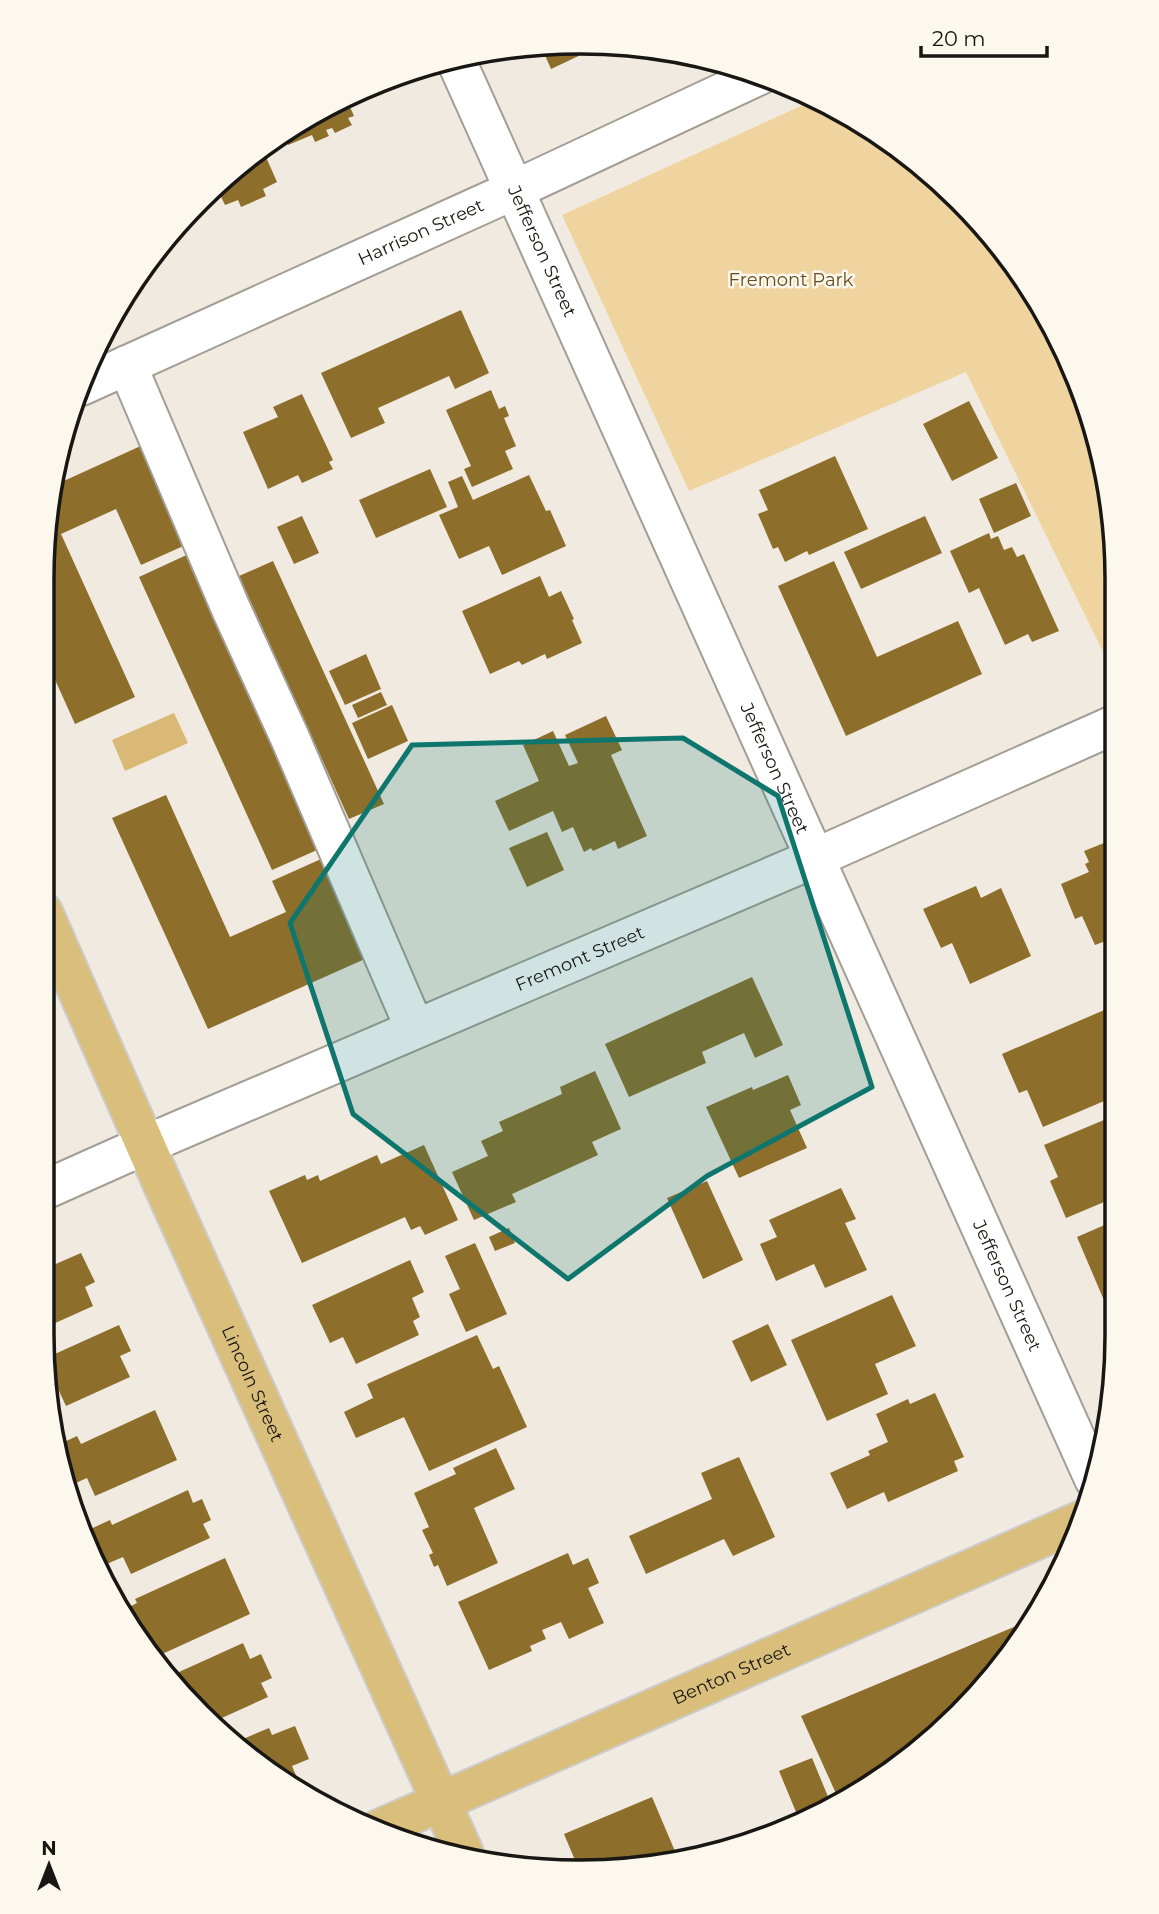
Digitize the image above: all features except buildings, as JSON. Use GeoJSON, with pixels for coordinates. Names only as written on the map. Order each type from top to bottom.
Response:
{"type":"FeatureCollection","features":[{"type":"Feature","properties":{"kind":"main road","name":"Lincoln Street"},"geometry":{"type":"LineString","coordinates":[[54,937],[461,1846]]}},
{"type":"Feature","properties":{"kind":"main road","name":"Benton Street"},"geometry":{"type":"LineString","coordinates":[[390,1824],[1069,1526]]}},
{"type":"Feature","properties":{"kind":"street","name":"Jefferson Street"},"geometry":{"type":"LineString","coordinates":[[460,68],[1088,1466]]}},
{"type":"Feature","properties":{"kind":"street","name":"Harrison Street"},"geometry":{"type":"LineString","coordinates":[[93,380],[746,81]]}},
{"type":"Feature","properties":{"kind":"street"},"geometry":{"type":"LineString","coordinates":[[127,365],[415,1029]]}},
{"type":"Feature","properties":{"kind":"street","name":"Fremont Street"},"geometry":{"type":"LineString","coordinates":[[54,1186],[815,858],[1105,729]]}},
{"type":"Feature","properties":{"kind":"highlighted area"},"geometry":{"type":"Polygon","coordinates":[[[683,738],[778,796],[872,1087],[707,1176],[568,1279],[353,1114],[290,923],[412,745],[683,738]]]}},
{"type":"Feature","properties":{"kind":"green space","name":"Fremont Park"},"geometry":{"type":"Polygon","coordinates":[[[804,104],[842,125],[899,163],[951,208],[996,260],[1034,317],[1065,378],[1087,444],[1100,511],[1104,545],[1105,656],[966,372],[689,491],[562,215],[804,104]]]}},
{"type":"Feature","properties":{"kind":"shaded area"},"geometry":{"type":"Polygon","coordinates":[[[174,713],[188,743],[125,771],[112,740],[174,713]]]}}]}
